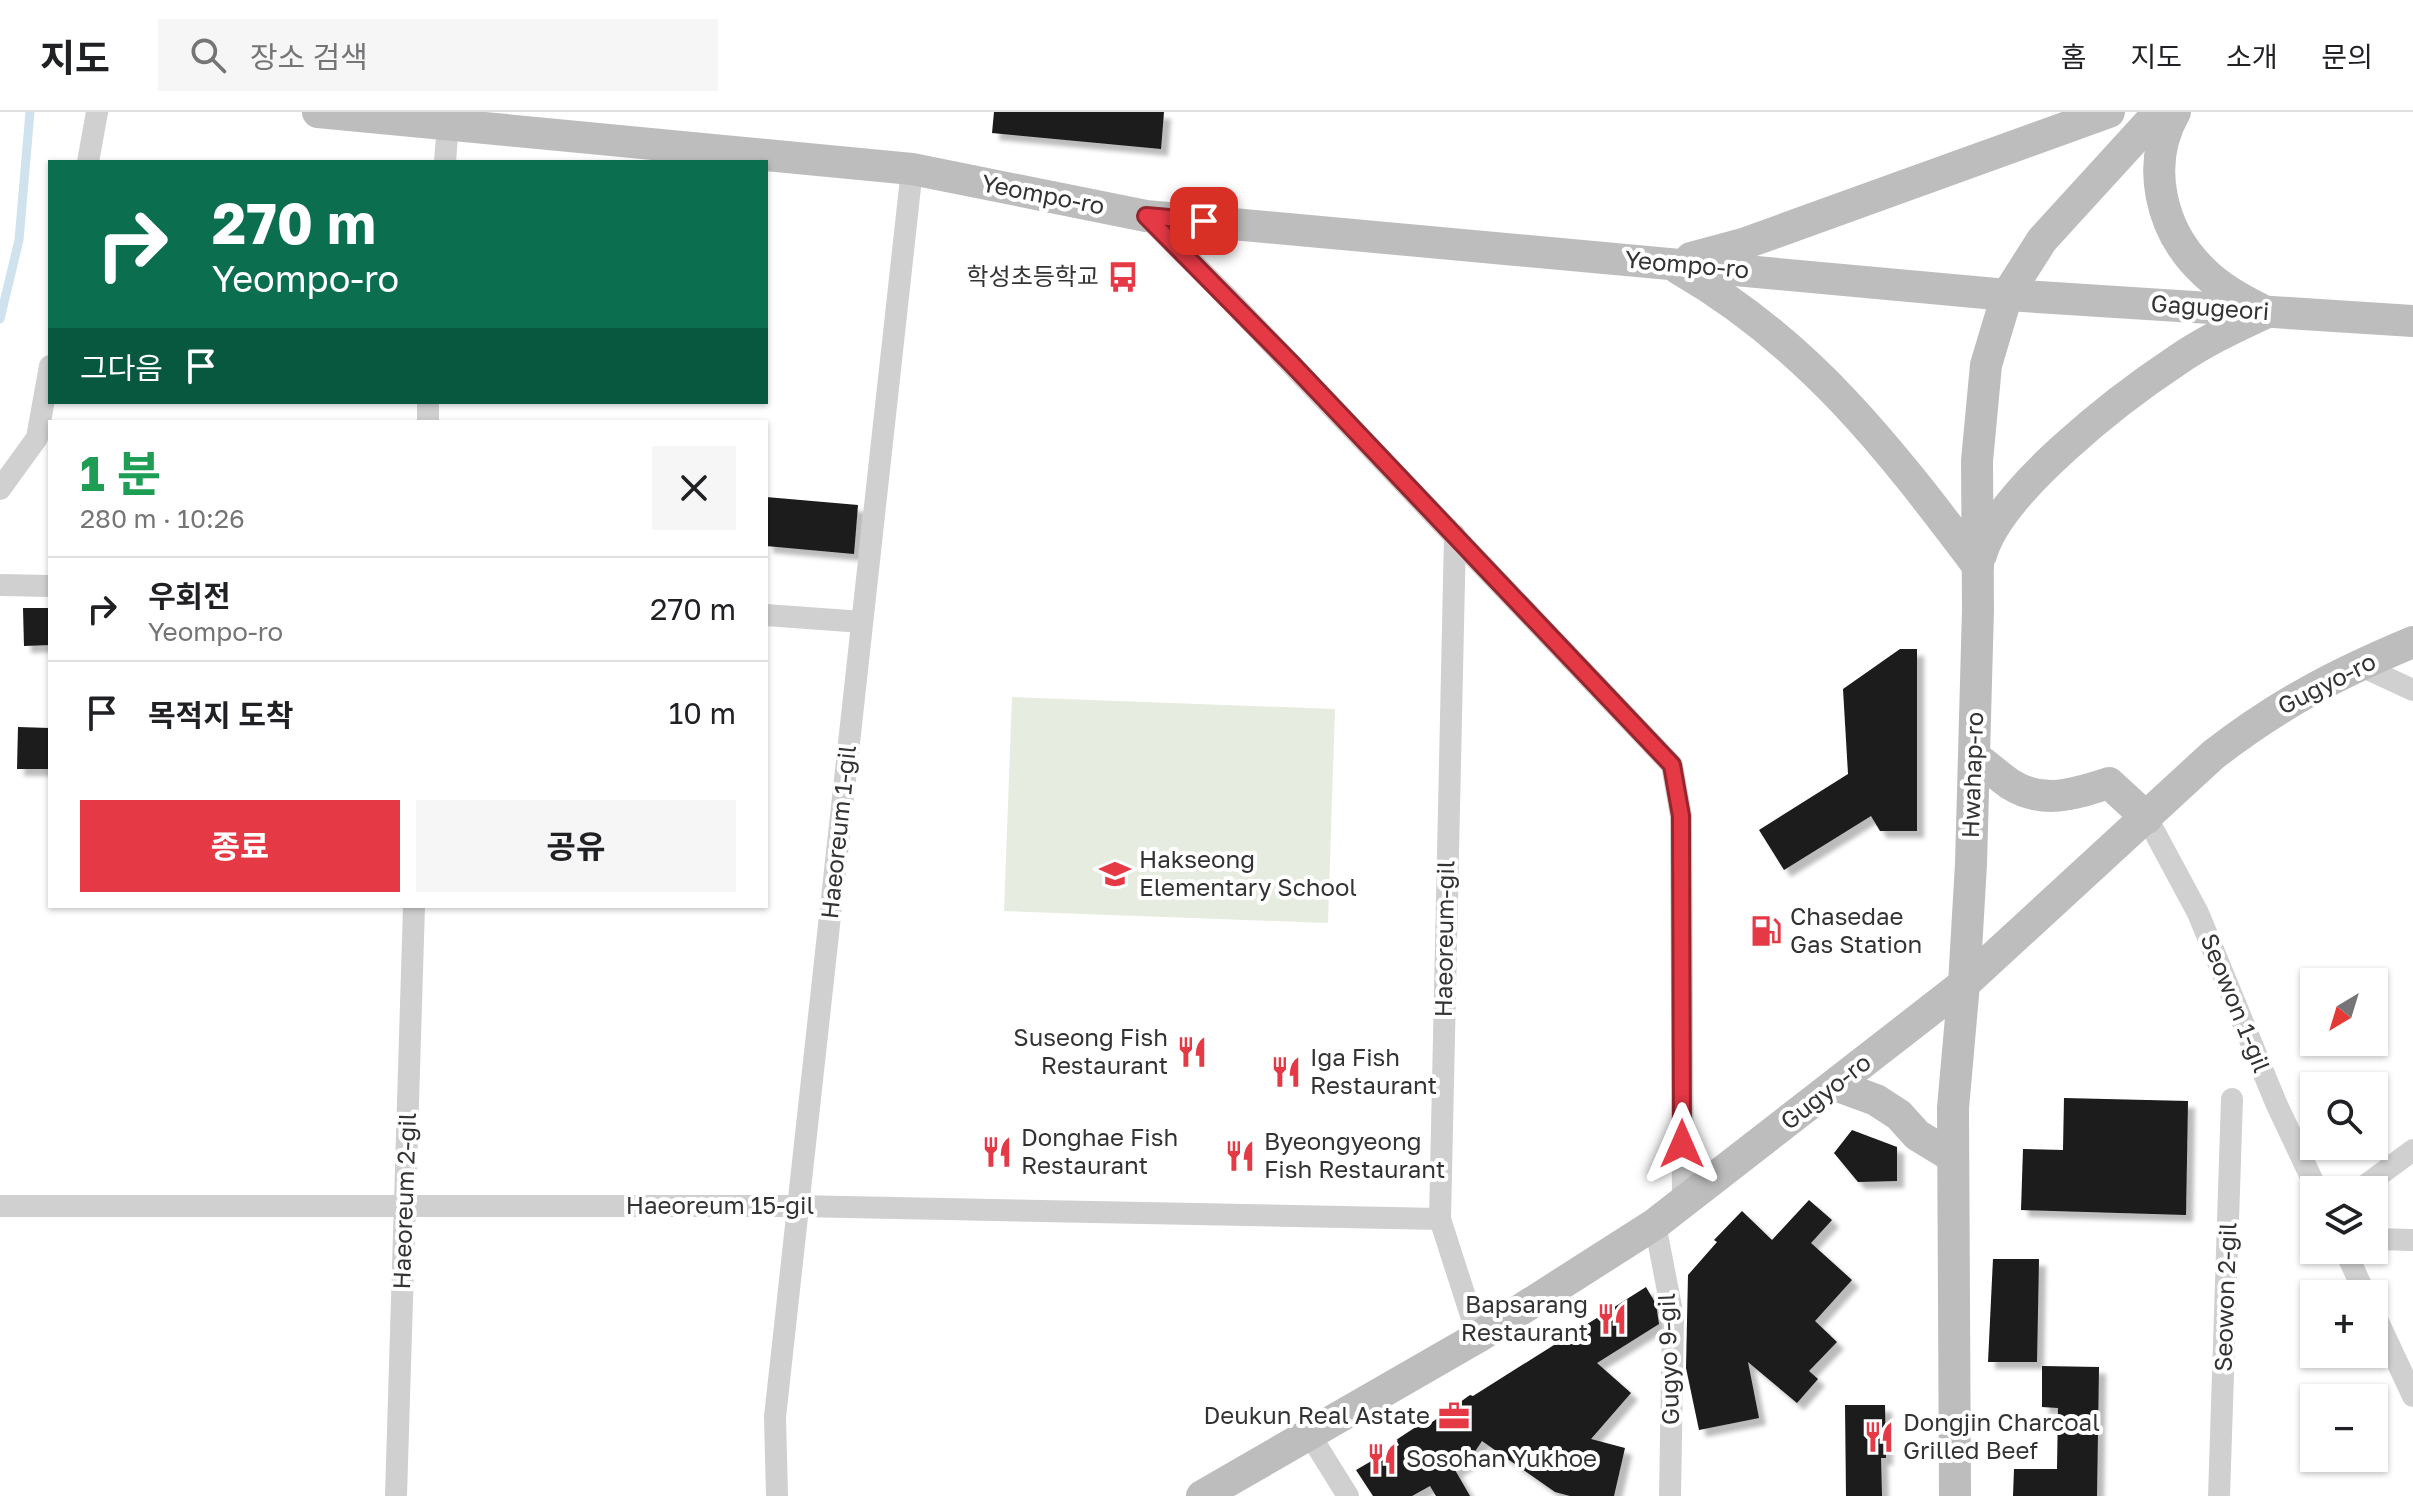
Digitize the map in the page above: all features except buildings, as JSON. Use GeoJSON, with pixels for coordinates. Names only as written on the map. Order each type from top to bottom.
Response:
{"type":"FeatureCollection","features":[{"type":"Feature","properties":{"kind":"main road","name":"Yeompo-ro"},"geometry":{"type":"LineString","coordinates":[[318,112],[912,169],[1146,216],[2007,295]]}},
{"type":"Feature","properties":{"kind":"main road"},"geometry":{"type":"LineString","coordinates":[[1669,263],[1743,244],[2109,112]]}},
{"type":"Feature","properties":{"kind":"main road","name":"Hwahap-ro"},"geometry":{"type":"LineString","coordinates":[[1955,1496],[1953,1108],[1964,984],[1974,757],[1977,461],[1986,365],[2007,295],[2042,240],[2159,112]]}},
{"type":"Feature","properties":{"kind":"main road"},"geometry":{"type":"LineString","coordinates":[[2175,112],[2160,152],[2158,176],[2170,223],[2201,270],[2222,287],[2266,312]]}},
{"type":"Feature","properties":{"kind":"main road"},"geometry":{"type":"LineString","coordinates":[[1669,263],[1721,293],[1817,371],[1891,451],[1978,566]]}},
{"type":"Feature","properties":{"kind":"main road","name":"Gagugeori"},"geometry":{"type":"LineString","coordinates":[[2007,295],[2413,321]]}},
{"type":"Feature","properties":{"kind":"main road"},"geometry":{"type":"LineString","coordinates":[[1978,566],[1986,539],[2029,483],[2132,391],[2220,333],[2266,312]]}},
{"type":"Feature","properties":{"kind":"main road","name":"Gugyo-ro"},"geometry":{"type":"LineString","coordinates":[[1202,1496],[1478,1337],[1655,1224],[1964,984],[2213,755],[2254,723],[2309,689],[2413,642]]}},
{"type":"Feature","properties":{"kind":"main road"},"geometry":{"type":"LineString","coordinates":[[1974,757],[1993,768],[2009,783],[2033,795],[2066,795],[2109,783],[2147,818]]}},
{"type":"Feature","properties":{"kind":"main road"},"geometry":{"type":"LineString","coordinates":[[1835,1085],[1876,1100],[1899,1115],[1917,1135],[1953,1157]]}},
{"type":"Feature","properties":{"kind":"street"},"geometry":{"type":"LineString","coordinates":[[88,160],[97,112]]}},
{"type":"Feature","properties":{"kind":"street"},"geometry":{"type":"LineString","coordinates":[[445,160],[448,124]]}},
{"type":"Feature","properties":{"kind":"street","name":"Haeoreum 1-gil"},"geometry":{"type":"LineString","coordinates":[[777,1496],[775,1417],[912,169]]}},
{"type":"Feature","properties":{"kind":"street"},"geometry":{"type":"LineString","coordinates":[[1146,216],[1231,301],[1672,765],[1681,816],[1683,1203]]}},
{"type":"Feature","properties":{"kind":"street"},"geometry":{"type":"LineString","coordinates":[[0,489],[37,438],[48,377]]}},
{"type":"Feature","properties":{"kind":"street","name":"Haeoreum-gil"},"geometry":{"type":"LineString","coordinates":[[1455,535],[1440,1219],[1478,1337]]}},
{"type":"Feature","properties":{"kind":"street"},"geometry":{"type":"LineString","coordinates":[[0,585],[48,586]]}},
{"type":"Feature","properties":{"kind":"street"},"geometry":{"type":"LineString","coordinates":[[768,615],[862,622]]}},
{"type":"Feature","properties":{"kind":"street"},"geometry":{"type":"LineString","coordinates":[[2359,665],[2413,690]]}},
{"type":"Feature","properties":{"kind":"street","name":"Seowon 1-gil"},"geometry":{"type":"LineString","coordinates":[[2147,818],[2198,913],[2276,1103],[2310,1176]]}},
{"type":"Feature","properties":{"kind":"street","name":"Haeoreum 2-gil"},"geometry":{"type":"LineString","coordinates":[[396,1496],[414,908]]}},
{"type":"Feature","properties":{"kind":"street","name":"Seowon 2-gil"},"geometry":{"type":"LineString","coordinates":[[2219,1496],[2232,1099]]}},
{"type":"Feature","properties":{"kind":"street"},"geometry":{"type":"LineString","coordinates":[[2378,1176],[2413,1150]]}},
{"type":"Feature","properties":{"kind":"street","name":"Haeoreum 15-gil"},"geometry":{"type":"LineString","coordinates":[[0,1206],[798,1206],[1440,1219]]}},
{"type":"Feature","properties":{"kind":"street","name":"Gugyo 9-gil"},"geometry":{"type":"LineString","coordinates":[[1655,1224],[1673,1317],[1670,1496]]}},
{"type":"Feature","properties":{"kind":"street"},"geometry":{"type":"LineString","coordinates":[[2388,1239],[2413,1240]]}},
{"type":"Feature","properties":{"kind":"street"},"geometry":{"type":"LineString","coordinates":[[2388,1343],[2413,1396]]}},
{"type":"Feature","properties":{"kind":"street"},"geometry":{"type":"LineString","coordinates":[[1310,1435],[1348,1496]]}},
{"type":"Feature","properties":{"kind":"shaded area"},"geometry":{"type":"Polygon","coordinates":[[[1012,697],[1335,709],[1328,923],[1004,911],[1012,697]]]}},
{"type":"Feature","properties":{"kind":"waterway"},"geometry":{"type":"LineString","coordinates":[[0,319],[19,240],[30,112]]}},
{"type":"Feature","properties":{"kind":"place","name":"학성초등학교"},"geometry":{"type":"Point","coordinates":[1123,277]}},
{"type":"Feature","properties":{"kind":"place","name":"Hakseong Elementary School"},"geometry":{"type":"Point","coordinates":[1115,874]}},
{"type":"Feature","properties":{"kind":"place","name":"Chasedae Gas Station"},"geometry":{"type":"Point","coordinates":[1766,931]}},
{"type":"Feature","properties":{"kind":"place","name":"Suseong Fish Restaurant"},"geometry":{"type":"Point","coordinates":[1192,1052]}},
{"type":"Feature","properties":{"kind":"place","name":"Iga Fish Restaurant"},"geometry":{"type":"Point","coordinates":[1286,1072]}},
{"type":"Feature","properties":{"kind":"place","name":"Donghae Fish Restaurant"},"geometry":{"type":"Point","coordinates":[997,1152]}},
{"type":"Feature","properties":{"kind":"place","name":"Byeongyeong Fish Restaurant"},"geometry":{"type":"Point","coordinates":[1240,1156]}},
{"type":"Feature","properties":{"kind":"place","name":"Bapsarang Restaurant"},"geometry":{"type":"Point","coordinates":[1612,1319]}},
{"type":"Feature","properties":{"kind":"place","name":"Deukun Real Astate"},"geometry":{"type":"Point","coordinates":[1454,1416]}},
{"type":"Feature","properties":{"kind":"place","name":"Dongjin Charcoal Grilled Beef"},"geometry":{"type":"Point","coordinates":[1879,1437]}},
{"type":"Feature","properties":{"kind":"place","name":"Sosohan Yukhoe"},"geometry":{"type":"Point","coordinates":[1382,1459]}},
{"type":"Feature","properties":{"kind":"route"},"geometry":{"type":"LineString","coordinates":[[1204,221],[1146,216],[1292,364],[1672,765],[1681,816],[1682,1144]]}}]}
